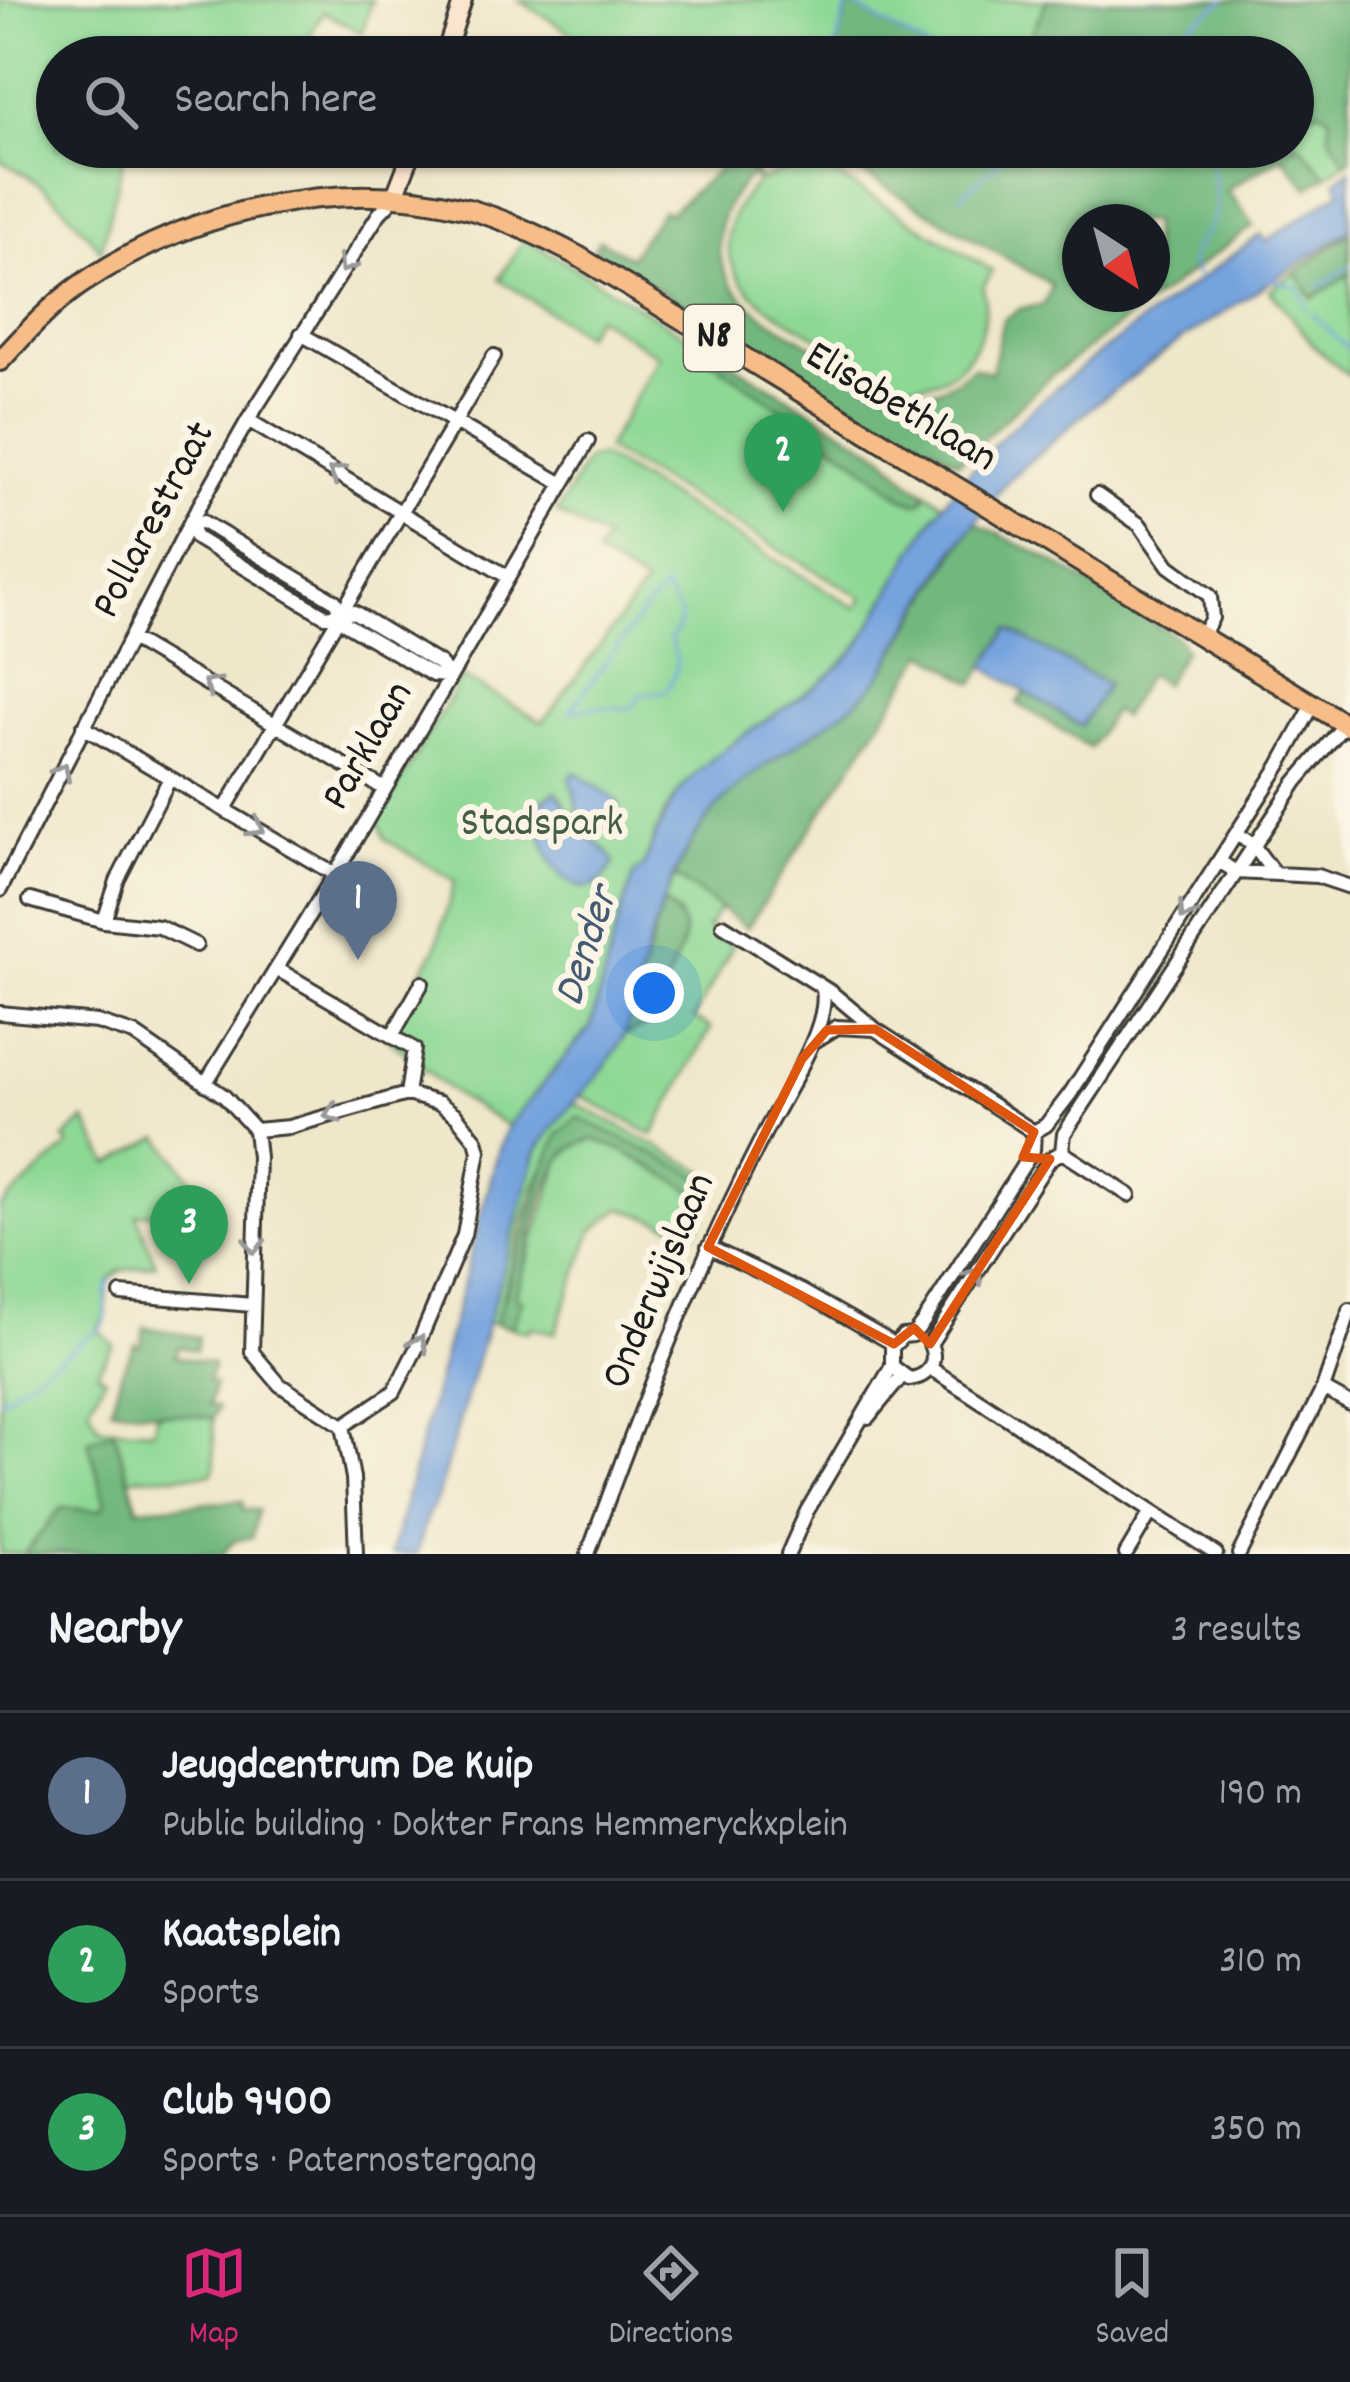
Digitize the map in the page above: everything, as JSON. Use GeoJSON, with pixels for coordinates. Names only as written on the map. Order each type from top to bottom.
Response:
{"type":"FeatureCollection","features":[{"type":"Feature","properties":{"kind":"main road","name":"N8"},"geometry":{"type":"LineString","coordinates":[[0,362],[78,286],[125,258],[208,222],[288,201],[394,198]]}},
{"type":"Feature","properties":{"kind":"main road","name":"Elisabethlaan"},"geometry":{"type":"LineString","coordinates":[[394,198],[466,209],[549,240],[1006,514],[1347,726]]}},
{"type":"Feature","properties":{"kind":"street"},"geometry":{"type":"LineString","coordinates":[[452,36],[463,0]]}},
{"type":"Feature","properties":{"kind":"street"},"geometry":{"type":"LineString","coordinates":[[394,198],[406,168]]}},
{"type":"Feature","properties":{"kind":"street","name":"Pollarestraat"},"geometry":{"type":"LineString","coordinates":[[0,890],[248,420],[394,198]]}},
{"type":"Feature","properties":{"kind":"street"},"geometry":{"type":"LineString","coordinates":[[301,334],[562,484]]}},
{"type":"Feature","properties":{"kind":"street"},"geometry":{"type":"LineString","coordinates":[[225,809],[494,356]]}},
{"type":"Feature","properties":{"kind":"street"},"geometry":{"type":"LineString","coordinates":[[248,420],[508,577]]}},
{"type":"Feature","properties":{"kind":"street","name":"Parklaan"},"geometry":{"type":"LineString","coordinates":[[205,1084],[588,441]]}},
{"type":"Feature","properties":{"kind":"street"},"geometry":{"type":"LineString","coordinates":[[1096,495],[1140,525],[1169,566],[1210,596],[1212,618],[1202,636]]}},
{"type":"Feature","properties":{"kind":"street"},"geometry":{"type":"LineString","coordinates":[[190,523],[203,522],[335,601],[341,614]]}},
{"type":"Feature","properties":{"kind":"street"},"geometry":{"type":"LineString","coordinates":[[341,614],[354,612],[440,664],[449,676]]}},
{"type":"Feature","properties":{"kind":"street"},"geometry":{"type":"LineString","coordinates":[[131,639],[383,788]]}},
{"type":"Feature","properties":{"kind":"street"},"geometry":{"type":"LineString","coordinates":[[931,1368],[915,1378],[897,1371],[890,1353],[894,1344],[913,1335],[1033,1150],[1040,1129],[1237,834],[1312,705]]}},
{"type":"Feature","properties":{"kind":"street"},"geometry":{"type":"LineString","coordinates":[[930,1344],[1253,845],[1296,782],[1347,726]]}},
{"type":"Feature","properties":{"kind":"street"},"geometry":{"type":"LineString","coordinates":[[83,727],[334,874]]}},
{"type":"Feature","properties":{"kind":"street"},"geometry":{"type":"LineString","coordinates":[[1277,770],[1296,782]]}},
{"type":"Feature","properties":{"kind":"street"},"geometry":{"type":"LineString","coordinates":[[104,921],[117,881],[170,778]]}},
{"type":"Feature","properties":{"kind":"street"},"geometry":{"type":"LineString","coordinates":[[1237,834],[1253,845],[1273,872]]}},
{"type":"Feature","properties":{"kind":"street"},"geometry":{"type":"LineString","coordinates":[[1219,861],[1236,872],[1317,877],[1350,887]]}},
{"type":"Feature","properties":{"kind":"street"},"geometry":{"type":"LineString","coordinates":[[30,901],[104,921],[159,927],[196,945]]}},
{"type":"Feature","properties":{"kind":"street"},"geometry":{"type":"LineString","coordinates":[[723,925],[832,993],[874,1029],[1040,1129],[1056,1126],[1064,1134]]}},
{"type":"Feature","properties":{"kind":"street"},"geometry":{"type":"LineString","coordinates":[[277,969],[414,1049],[407,1094]]}},
{"type":"Feature","properties":{"kind":"street"},"geometry":{"type":"LineString","coordinates":[[393,1034],[422,983]]}},
{"type":"Feature","properties":{"kind":"street","name":"Onderwijslaan"},"geometry":{"type":"LineString","coordinates":[[587,1554],[708,1247],[811,1044],[825,1003],[823,990]]}},
{"type":"Feature","properties":{"kind":"street"},"geometry":{"type":"LineString","coordinates":[[0,1013],[113,1027],[134,1034],[224,1096],[255,1130],[258,1157],[250,1343],[257,1362],[290,1393],[343,1426],[356,1509],[356,1554]]}},
{"type":"Feature","properties":{"kind":"street"},"geometry":{"type":"LineString","coordinates":[[1117,1020],[1132,1030]]}},
{"type":"Feature","properties":{"kind":"street"},"geometry":{"type":"LineString","coordinates":[[811,1044],[837,1027],[874,1029]]}},
{"type":"Feature","properties":{"kind":"street"},"geometry":{"type":"LineString","coordinates":[[255,1130],[303,1123],[407,1094],[446,1107],[466,1125],[479,1151],[464,1234],[434,1311],[394,1392],[343,1426]]}},
{"type":"Feature","properties":{"kind":"street"},"geometry":{"type":"LineString","coordinates":[[1033,1150],[1040,1157],[1056,1155],[1129,1195]]}},
{"type":"Feature","properties":{"kind":"street"},"geometry":{"type":"LineString","coordinates":[[708,1247],[803,1292],[894,1344]]}},
{"type":"Feature","properties":{"kind":"street"},"geometry":{"type":"LineString","coordinates":[[121,1294],[252,1305]]}},
{"type":"Feature","properties":{"kind":"street"},"geometry":{"type":"LineString","coordinates":[[1239,1554],[1323,1389],[1350,1310]]}},
{"type":"Feature","properties":{"kind":"street"},"geometry":{"type":"LineString","coordinates":[[913,1335],[930,1344],[931,1368]]}},
{"type":"Feature","properties":{"kind":"street"},"geometry":{"type":"LineString","coordinates":[[931,1368],[1216,1554]]}},
{"type":"Feature","properties":{"kind":"street"},"geometry":{"type":"LineString","coordinates":[[788,1554],[844,1445],[897,1371]]}},
{"type":"Feature","properties":{"kind":"street"},"geometry":{"type":"LineString","coordinates":[[1323,1389],[1350,1404]]}},
{"type":"Feature","properties":{"kind":"street"},"geometry":{"type":"LineString","coordinates":[[1126,1554],[1151,1512]]}},
{"type":"Feature","properties":{"kind":"highlighted area"},"geometry":{"type":"Polygon","coordinates":[[[875,1029],[1034,1132],[1023,1157],[1050,1159],[930,1344],[914,1328],[894,1344],[708,1247],[802,1059],[827,1030],[875,1029]]]}},
{"type":"Feature","properties":{"kind":"green space"},"geometry":{"type":"Polygon","coordinates":[[[0,0],[372,0],[362,33],[323,12],[310,36],[36,36],[36,168],[121,168],[101,251],[45,189],[0,161],[0,0]]]}},
{"type":"Feature","properties":{"kind":"green space"},"geometry":{"type":"Polygon","coordinates":[[[519,0],[1047,0],[1031,36],[905,36],[849,4],[839,36],[576,36],[519,0]]]}},
{"type":"Feature","properties":{"kind":"green space"},"geometry":{"type":"Polygon","coordinates":[[[1047,0],[1350,0],[1350,159],[1346,162],[1329,135],[1330,117],[1314,111],[1314,36],[1031,36],[1047,0]]]}},
{"type":"Feature","properties":{"kind":"green space"},"geometry":{"type":"Polygon","coordinates":[[[849,3],[905,36],[839,36],[849,3]]]}},
{"type":"Feature","properties":{"kind":"green space"},"geometry":{"type":"Polygon","coordinates":[[[1322,110],[1330,117],[1329,135],[1346,162],[1326,176],[1314,161],[1314,111],[1322,110]]]}},
{"type":"Feature","properties":{"kind":"green space"},"geometry":{"type":"Polygon","coordinates":[[[1314,161],[1326,176],[1308,188],[1292,168],[1314,168],[1314,161]]]}},
{"type":"Feature","properties":{"kind":"green space"},"geometry":{"type":"Polygon","coordinates":[[[720,168],[748,168],[752,175],[728,203],[721,220],[721,260],[728,278],[771,321],[869,382],[897,393],[929,392],[973,367],[991,373],[1003,320],[1022,308],[1044,305],[1052,285],[854,168],[1263,168],[1227,190],[1254,225],[1170,287],[1170,204],[1062,204],[1062,312],[1137,312],[1051,376],[959,462],[933,447],[898,436],[593,249],[599,240],[630,257],[662,210],[669,213],[720,168]]]}},
{"type":"Feature","properties":{"kind":"green space"},"geometry":{"type":"Polygon","coordinates":[[[748,168],[754,168],[760,181],[783,171],[824,168],[993,271],[983,287],[983,324],[968,356],[941,378],[904,384],[866,368],[763,304],[737,276],[728,238],[737,207],[757,183],[748,168]]]}},
{"type":"Feature","properties":{"kind":"green space"},"geometry":{"type":"Polygon","coordinates":[[[1350,233],[1350,274],[1312,298],[1295,272],[1350,233]]]}},
{"type":"Feature","properties":{"kind":"green space","name":"Stadspark"},"geometry":{"type":"Polygon","coordinates":[[[525,238],[694,340],[691,346],[852,457],[903,498],[924,499],[926,492],[945,504],[860,644],[820,686],[734,742],[682,788],[664,814],[642,869],[591,1026],[508,1126],[457,1096],[384,1035],[436,948],[455,881],[385,839],[378,820],[462,677],[543,722],[645,585],[596,555],[605,539],[557,513],[587,459],[601,456],[856,608],[863,598],[606,449],[659,356],[596,316],[584,335],[499,279],[525,238]]]}},
{"type":"Feature","properties":{"kind":"green space"},"geometry":{"type":"Polygon","coordinates":[[[1295,272],[1312,298],[1350,274],[1350,377],[1315,347],[1270,290],[1295,272]]]}},
{"type":"Feature","properties":{"kind":"green space"},"geometry":{"type":"Polygon","coordinates":[[[694,340],[885,456],[926,492],[924,499],[917,503],[903,498],[852,457],[690,346],[694,340]]]}},
{"type":"Feature","properties":{"kind":"green space"},"geometry":{"type":"Polygon","coordinates":[[[974,522],[1047,558],[1177,637],[1185,649],[1164,684],[1148,674],[1122,717],[1113,711],[1090,748],[1017,703],[1026,692],[1081,726],[1107,684],[1009,630],[974,683],[925,653],[747,928],[675,876],[690,847],[739,782],[835,718],[879,678],[974,522]]]}},
{"type":"Feature","properties":{"kind":"green space"},"geometry":{"type":"Polygon","coordinates":[[[675,876],[720,908],[707,928],[733,946],[694,1018],[711,1028],[653,1135],[578,1094],[624,1035],[645,1026],[653,1016],[683,942],[679,915],[663,902],[675,876]]]}},
{"type":"Feature","properties":{"kind":"green space"},"geometry":{"type":"Polygon","coordinates":[[[663,902],[680,919],[683,942],[653,1016],[645,1026],[624,1035],[663,902]]]}},
{"type":"Feature","properties":{"kind":"green space"},"geometry":{"type":"Polygon","coordinates":[[[571,1101],[721,1180],[718,1185],[577,1117],[546,1162],[517,1242],[495,1324],[486,1322],[537,1151],[571,1101]]]}},
{"type":"Feature","properties":{"kind":"green space"},"geometry":{"type":"Polygon","coordinates":[[[578,1117],[718,1185],[710,1201],[594,1139],[572,1149],[561,1159],[541,1205],[515,1296],[522,1300],[512,1328],[495,1324],[547,1161],[559,1134],[578,1117]]]}},
{"type":"Feature","properties":{"kind":"green space"},"geometry":{"type":"Polygon","coordinates":[[[85,1120],[109,1164],[160,1137],[196,1185],[197,1210],[136,1214],[156,1264],[120,1271],[108,1281],[106,1316],[98,1330],[114,1345],[97,1372],[105,1378],[89,1407],[99,1427],[154,1430],[161,1413],[213,1418],[215,1468],[212,1474],[129,1478],[114,1431],[88,1441],[107,1503],[100,1510],[61,1508],[24,1554],[0,1554],[0,1207],[69,1145],[64,1139],[85,1120]]]}},
{"type":"Feature","properties":{"kind":"green space"},"geometry":{"type":"Polygon","coordinates":[[[594,1139],[710,1201],[695,1232],[621,1208],[593,1230],[555,1333],[512,1328],[522,1301],[515,1297],[561,1159],[574,1146],[594,1139]]]}},
{"type":"Feature","properties":{"kind":"green space"},"geometry":{"type":"Polygon","coordinates":[[[144,1327],[198,1337],[196,1351],[179,1346],[175,1356],[213,1364],[208,1382],[215,1384],[209,1405],[218,1407],[213,1418],[111,1408],[135,1344],[141,1346],[144,1327]]]}},
{"type":"Feature","properties":{"kind":"green space"},"geometry":{"type":"Polygon","coordinates":[[[114,1431],[138,1508],[243,1501],[243,1510],[258,1510],[252,1537],[233,1541],[223,1554],[24,1554],[61,1508],[99,1510],[106,1503],[88,1441],[114,1431]]]}},
{"type":"Feature","properties":{"kind":"water"},"geometry":{"type":"Polygon","coordinates":[[[1350,169],[1350,230],[1178,342],[1093,406],[1009,479],[955,549],[879,678],[840,715],[753,774],[701,828],[662,906],[618,1046],[537,1151],[437,1499],[417,1554],[391,1554],[498,1152],[508,1126],[591,1026],[635,872],[642,869],[677,795],[704,766],[819,683],[860,644],[952,492],[1034,407],[1154,312],[1170,312],[1170,301],[1261,234],[1266,241],[1341,191],[1336,181],[1350,169]]]}},
{"type":"Feature","properties":{"kind":"water"},"geometry":{"type":"Polygon","coordinates":[[[1009,629],[1107,685],[1081,726],[984,667],[1009,629]]]}},
{"type":"Feature","properties":{"kind":"water"},"geometry":{"type":"Polygon","coordinates":[[[575,772],[620,806],[609,818],[593,817],[582,828],[614,863],[601,881],[587,887],[561,875],[550,859],[539,821],[540,802],[556,791],[571,814],[578,811],[570,777],[575,772]]]}},
{"type":"Feature","properties":{"kind":"waterway"},"geometry":{"type":"LineString","coordinates":[[839,36],[849,0]]}},
{"type":"Feature","properties":{"kind":"waterway"},"geometry":{"type":"LineString","coordinates":[[1174,36],[1225,0]]}},
{"type":"Feature","properties":{"kind":"waterway"},"geometry":{"type":"LineString","coordinates":[[849,3],[905,36]]}},
{"type":"Feature","properties":{"kind":"waterway"},"geometry":{"type":"LineString","coordinates":[[961,196],[991,168]]}},
{"type":"Feature","properties":{"kind":"waterway"},"geometry":{"type":"LineString","coordinates":[[1200,279],[1190,263],[1213,219],[1212,168]]}},
{"type":"Feature","properties":{"kind":"waterway"},"geometry":{"type":"LineString","coordinates":[[1318,287],[1350,266]]}},
{"type":"Feature","properties":{"kind":"waterway"},"geometry":{"type":"LineString","coordinates":[[1270,279],[1298,287],[1306,308]]}},
{"type":"Feature","properties":{"kind":"waterway"},"geometry":{"type":"LineString","coordinates":[[1312,314],[1350,351]]}},
{"type":"Feature","properties":{"kind":"waterway"},"geometry":{"type":"LineString","coordinates":[[665,589],[681,616],[670,638],[677,665],[666,691],[640,695],[632,708],[570,711],[665,589]]}},
{"type":"Feature","properties":{"kind":"waterway"},"geometry":{"type":"LineString","coordinates":[[0,1400],[103,1326],[111,1279]]}},
{"type":"Feature","properties":{"kind":"place","name":"Kaatsplein"},"geometry":{"type":"Point","coordinates":[783,512]}},
{"type":"Feature","properties":{"kind":"place","name":"Jeugdcentrum De Kuip"},"geometry":{"type":"Point","coordinates":[358,960]}},
{"type":"Feature","properties":{"kind":"place","name":"Club 9400"},"geometry":{"type":"Point","coordinates":[189,1284]}},
{"type":"Feature","properties":{"kind":"water label","name":"Dender"},"geometry":{"type":"Point","coordinates":[589,947]}}]}
